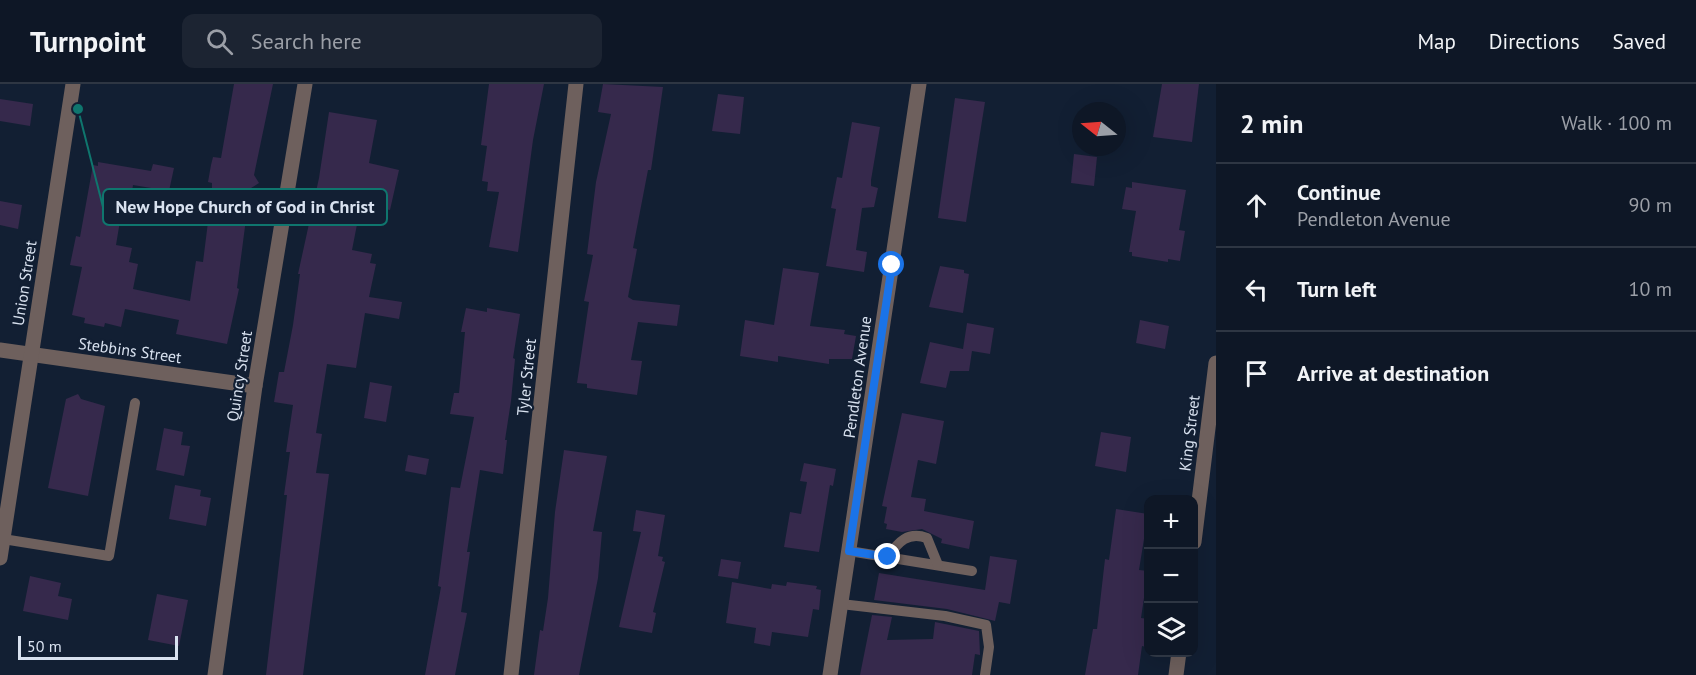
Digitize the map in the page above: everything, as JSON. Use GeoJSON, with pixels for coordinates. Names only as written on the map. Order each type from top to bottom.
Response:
{"type":"FeatureCollection","features":[{"type":"Feature","properties":{"kind":"street","name":"Union Street"},"geometry":{"type":"LineString","coordinates":[[0,558],[73,84]]}},
{"type":"Feature","properties":{"kind":"street","name":"Quincy Street"},"geometry":{"type":"LineString","coordinates":[[215,675],[255,386],[305,84]]}},
{"type":"Feature","properties":{"kind":"street","name":"Tyler Street"},"geometry":{"type":"LineString","coordinates":[[511,675],[576,84]]}},
{"type":"Feature","properties":{"kind":"street","name":"Pendleton Avenue"},"geometry":{"type":"LineString","coordinates":[[830,675],[919,84]]}},
{"type":"Feature","properties":{"kind":"street","name":"Stebbins Street"},"geometry":{"type":"LineString","coordinates":[[0,350],[255,386]]}},
{"type":"Feature","properties":{"kind":"street","name":"King Street"},"geometry":{"type":"LineString","coordinates":[[1198,509],[1216,363]]}},
{"type":"Feature","properties":{"kind":"street"},"geometry":{"type":"LineString","coordinates":[[1176,675],[1178,657]]}},
{"type":"Feature","properties":{"kind":"lane"},"geometry":{"type":"LineString","coordinates":[[3,539],[109,556],[135,403]]}},
{"type":"Feature","properties":{"kind":"lane"},"geometry":{"type":"LineString","coordinates":[[888,557],[898,542],[918,535],[927,538],[938,565]]}},
{"type":"Feature","properties":{"kind":"lane"},"geometry":{"type":"LineString","coordinates":[[849,551],[972,571]]}},
{"type":"Feature","properties":{"kind":"lane"},"geometry":{"type":"LineString","coordinates":[[841,604],[945,616],[986,625],[989,646],[985,675]]}},
{"type":"Feature","properties":{"kind":"building"},"geometry":{"type":"Polygon","coordinates":[[[234,84],[273,84],[254,175],[259,183],[251,188],[249,196],[237,288],[239,289],[227,344],[176,334],[179,320],[125,309],[121,327],[105,323],[104,327],[84,323],[85,318],[72,315],[82,267],[70,265],[76,236],[80,237],[93,165],[98,166],[98,162],[151,171],[153,164],[174,168],[169,191],[133,185],[131,198],[124,197],[116,245],[132,248],[129,262],[138,264],[133,289],[190,301],[196,261],[203,262],[212,190],[212,183],[208,182],[211,165],[213,157],[221,158],[234,84]]]}},
{"type":"Feature","properties":{"kind":"building"},"geometry":{"type":"Polygon","coordinates":[[[489,84],[544,84],[533,140],[518,252],[489,247],[499,192],[487,191],[488,182],[482,181],[487,146],[481,145],[489,84]]]}},
{"type":"Feature","properties":{"kind":"building"},"geometry":{"type":"Polygon","coordinates":[[[603,84],[663,87],[651,170],[648,170],[633,248],[637,249],[628,297],[633,300],[680,305],[677,326],[638,322],[631,360],[642,361],[637,395],[587,388],[587,384],[577,383],[589,302],[584,301],[593,255],[587,254],[596,182],[611,114],[598,112],[603,84]]]}},
{"type":"Feature","properties":{"kind":"building"},"geometry":{"type":"Polygon","coordinates":[[[1162,84],[1199,84],[1192,142],[1153,137],[1162,84]]]}},
{"type":"Feature","properties":{"kind":"building"},"geometry":{"type":"Polygon","coordinates":[[[718,94],[744,97],[740,134],[712,131],[718,94]]]}},
{"type":"Feature","properties":{"kind":"building"},"geometry":{"type":"Polygon","coordinates":[[[955,98],[985,102],[966,222],[938,218],[955,98]]]}},
{"type":"Feature","properties":{"kind":"building"},"geometry":{"type":"Polygon","coordinates":[[[0,99],[33,104],[30,126],[0,121],[0,99]]]}},
{"type":"Feature","properties":{"kind":"building"},"geometry":{"type":"Polygon","coordinates":[[[329,112],[377,120],[369,163],[399,170],[390,210],[361,204],[352,250],[372,254],[370,263],[376,264],[369,297],[402,302],[399,319],[365,313],[356,368],[327,364],[316,433],[322,434],[316,473],[329,474],[303,675],[266,675],[287,495],[284,495],[290,452],[286,452],[293,405],[274,402],[279,372],[284,372],[293,325],[300,274],[298,274],[319,178],[329,112]]]}},
{"type":"Feature","properties":{"kind":"building"},"geometry":{"type":"Polygon","coordinates":[[[852,122],[880,127],[871,180],[871,186],[878,188],[874,207],[862,208],[856,250],[867,252],[864,272],[826,266],[836,209],[831,208],[837,177],[842,178],[852,122]]]}},
{"type":"Feature","properties":{"kind":"building"},"geometry":{"type":"Polygon","coordinates":[[[1074,156],[1097,157],[1094,186],[1071,183],[1074,156]]]}},
{"type":"Feature","properties":{"kind":"building"},"geometry":{"type":"Polygon","coordinates":[[[1132,182],[1186,190],[1179,230],[1185,231],[1180,261],[1168,259],[1168,262],[1132,256],[1132,252],[1129,252],[1136,211],[1122,209],[1126,187],[1132,188],[1132,182]]]}},
{"type":"Feature","properties":{"kind":"building"},"geometry":{"type":"Polygon","coordinates":[[[0,201],[22,205],[18,229],[0,225],[0,201]]]}},
{"type":"Feature","properties":{"kind":"building"},"geometry":{"type":"Polygon","coordinates":[[[940,266],[964,270],[964,273],[969,274],[963,313],[929,307],[940,266]]]}},
{"type":"Feature","properties":{"kind":"building"},"geometry":{"type":"Polygon","coordinates":[[[783,268],[819,273],[810,326],[845,330],[844,334],[856,336],[852,359],[829,359],[829,364],[778,356],[778,362],[740,356],[745,320],[774,325],[783,268]]]}},
{"type":"Feature","properties":{"kind":"building"},"geometry":{"type":"Polygon","coordinates":[[[466,308],[487,312],[487,308],[520,314],[513,358],[515,359],[505,440],[507,440],[503,474],[480,470],[467,552],[470,552],[461,612],[467,613],[455,675],[425,675],[441,587],[438,586],[451,487],[460,488],[474,417],[450,414],[454,393],[459,393],[465,332],[461,332],[466,308]]]}},
{"type":"Feature","properties":{"kind":"building"},"geometry":{"type":"Polygon","coordinates":[[[1140,320],[1169,326],[1165,349],[1136,343],[1140,320]]]}},
{"type":"Feature","properties":{"kind":"building"},"geometry":{"type":"Polygon","coordinates":[[[967,323],[994,328],[990,354],[972,351],[969,371],[950,371],[946,388],[920,383],[930,342],[963,349],[967,323]]]}},
{"type":"Feature","properties":{"kind":"building"},"geometry":{"type":"Polygon","coordinates":[[[370,382],[392,386],[386,422],[364,418],[370,382]]]}},
{"type":"Feature","properties":{"kind":"building"},"geometry":{"type":"Polygon","coordinates":[[[78,394],[81,399],[105,406],[88,496],[48,488],[66,399],[78,394]]]}},
{"type":"Feature","properties":{"kind":"building"},"geometry":{"type":"Polygon","coordinates":[[[902,413],[944,421],[936,464],[918,460],[911,497],[926,499],[924,511],[974,521],[969,549],[941,543],[942,539],[922,529],[902,532],[886,529],[887,524],[884,523],[887,507],[882,506],[902,413]]]}},
{"type":"Feature","properties":{"kind":"building"},"geometry":{"type":"Polygon","coordinates":[[[164,428],[183,432],[181,445],[190,446],[184,476],[156,470],[164,428]]]}},
{"type":"Feature","properties":{"kind":"building"},"geometry":{"type":"Polygon","coordinates":[[[1101,432],[1131,437],[1126,472],[1095,466],[1101,432]]]}},
{"type":"Feature","properties":{"kind":"building"},"geometry":{"type":"Polygon","coordinates":[[[564,450],[607,456],[593,531],[602,532],[598,578],[579,675],[534,675],[540,630],[543,631],[548,598],[555,512],[564,450]]]}},
{"type":"Feature","properties":{"kind":"building"},"geometry":{"type":"Polygon","coordinates":[[[408,455],[429,459],[426,475],[405,471],[408,455]]]}},
{"type":"Feature","properties":{"kind":"building"},"geometry":{"type":"Polygon","coordinates":[[[804,463],[836,469],[833,486],[830,485],[819,552],[784,547],[790,512],[801,514],[807,482],[800,481],[804,463]]]}},
{"type":"Feature","properties":{"kind":"building"},"geometry":{"type":"Polygon","coordinates":[[[175,485],[201,490],[200,496],[211,498],[206,526],[169,519],[175,485]]]}},
{"type":"Feature","properties":{"kind":"building"},"geometry":{"type":"Polygon","coordinates":[[[1116,509],[1144,513],[1144,539],[1139,570],[1144,571],[1141,618],[1144,618],[1144,646],[1142,646],[1138,675],[1085,675],[1093,629],[1097,629],[1105,559],[1109,560],[1116,509]]]}},
{"type":"Feature","properties":{"kind":"building"},"geometry":{"type":"Polygon","coordinates":[[[636,510],[665,515],[658,556],[663,557],[662,561],[665,562],[653,612],[656,613],[652,633],[619,627],[641,532],[633,531],[636,510]]]}},
{"type":"Feature","properties":{"kind":"building"},"geometry":{"type":"Polygon","coordinates":[[[990,556],[1017,560],[1010,604],[999,602],[995,621],[947,609],[874,600],[879,573],[985,590],[990,556]]]}},
{"type":"Feature","properties":{"kind":"building"},"geometry":{"type":"Polygon","coordinates":[[[721,559],[741,562],[738,579],[718,576],[721,559]]]}},
{"type":"Feature","properties":{"kind":"building"},"geometry":{"type":"Polygon","coordinates":[[[30,576],[61,583],[58,596],[72,599],[68,620],[23,611],[30,576]]]}},
{"type":"Feature","properties":{"kind":"building"},"geometry":{"type":"Polygon","coordinates":[[[732,582],[771,589],[772,584],[786,586],[787,582],[817,586],[816,589],[821,590],[819,610],[813,609],[808,637],[772,632],[770,646],[754,643],[756,628],[726,623],[732,582]]]}},
{"type":"Feature","properties":{"kind":"building"},"geometry":{"type":"Polygon","coordinates":[[[157,594],[188,600],[179,646],[148,640],[157,594]]]}},
{"type":"Feature","properties":{"kind":"building"},"geometry":{"type":"Polygon","coordinates":[[[872,615],[892,617],[887,640],[933,639],[935,622],[979,631],[980,655],[975,654],[972,675],[860,675],[872,615]]]}},
{"type":"Feature","properties":{"kind":"place","name":"New Hope Church of God in Christ"},"geometry":{"type":"Point","coordinates":[78,109]}},
{"type":"Feature","properties":{"kind":"route"},"geometry":{"type":"LineString","coordinates":[[888,557],[849,551],[892,265]]}}]}
